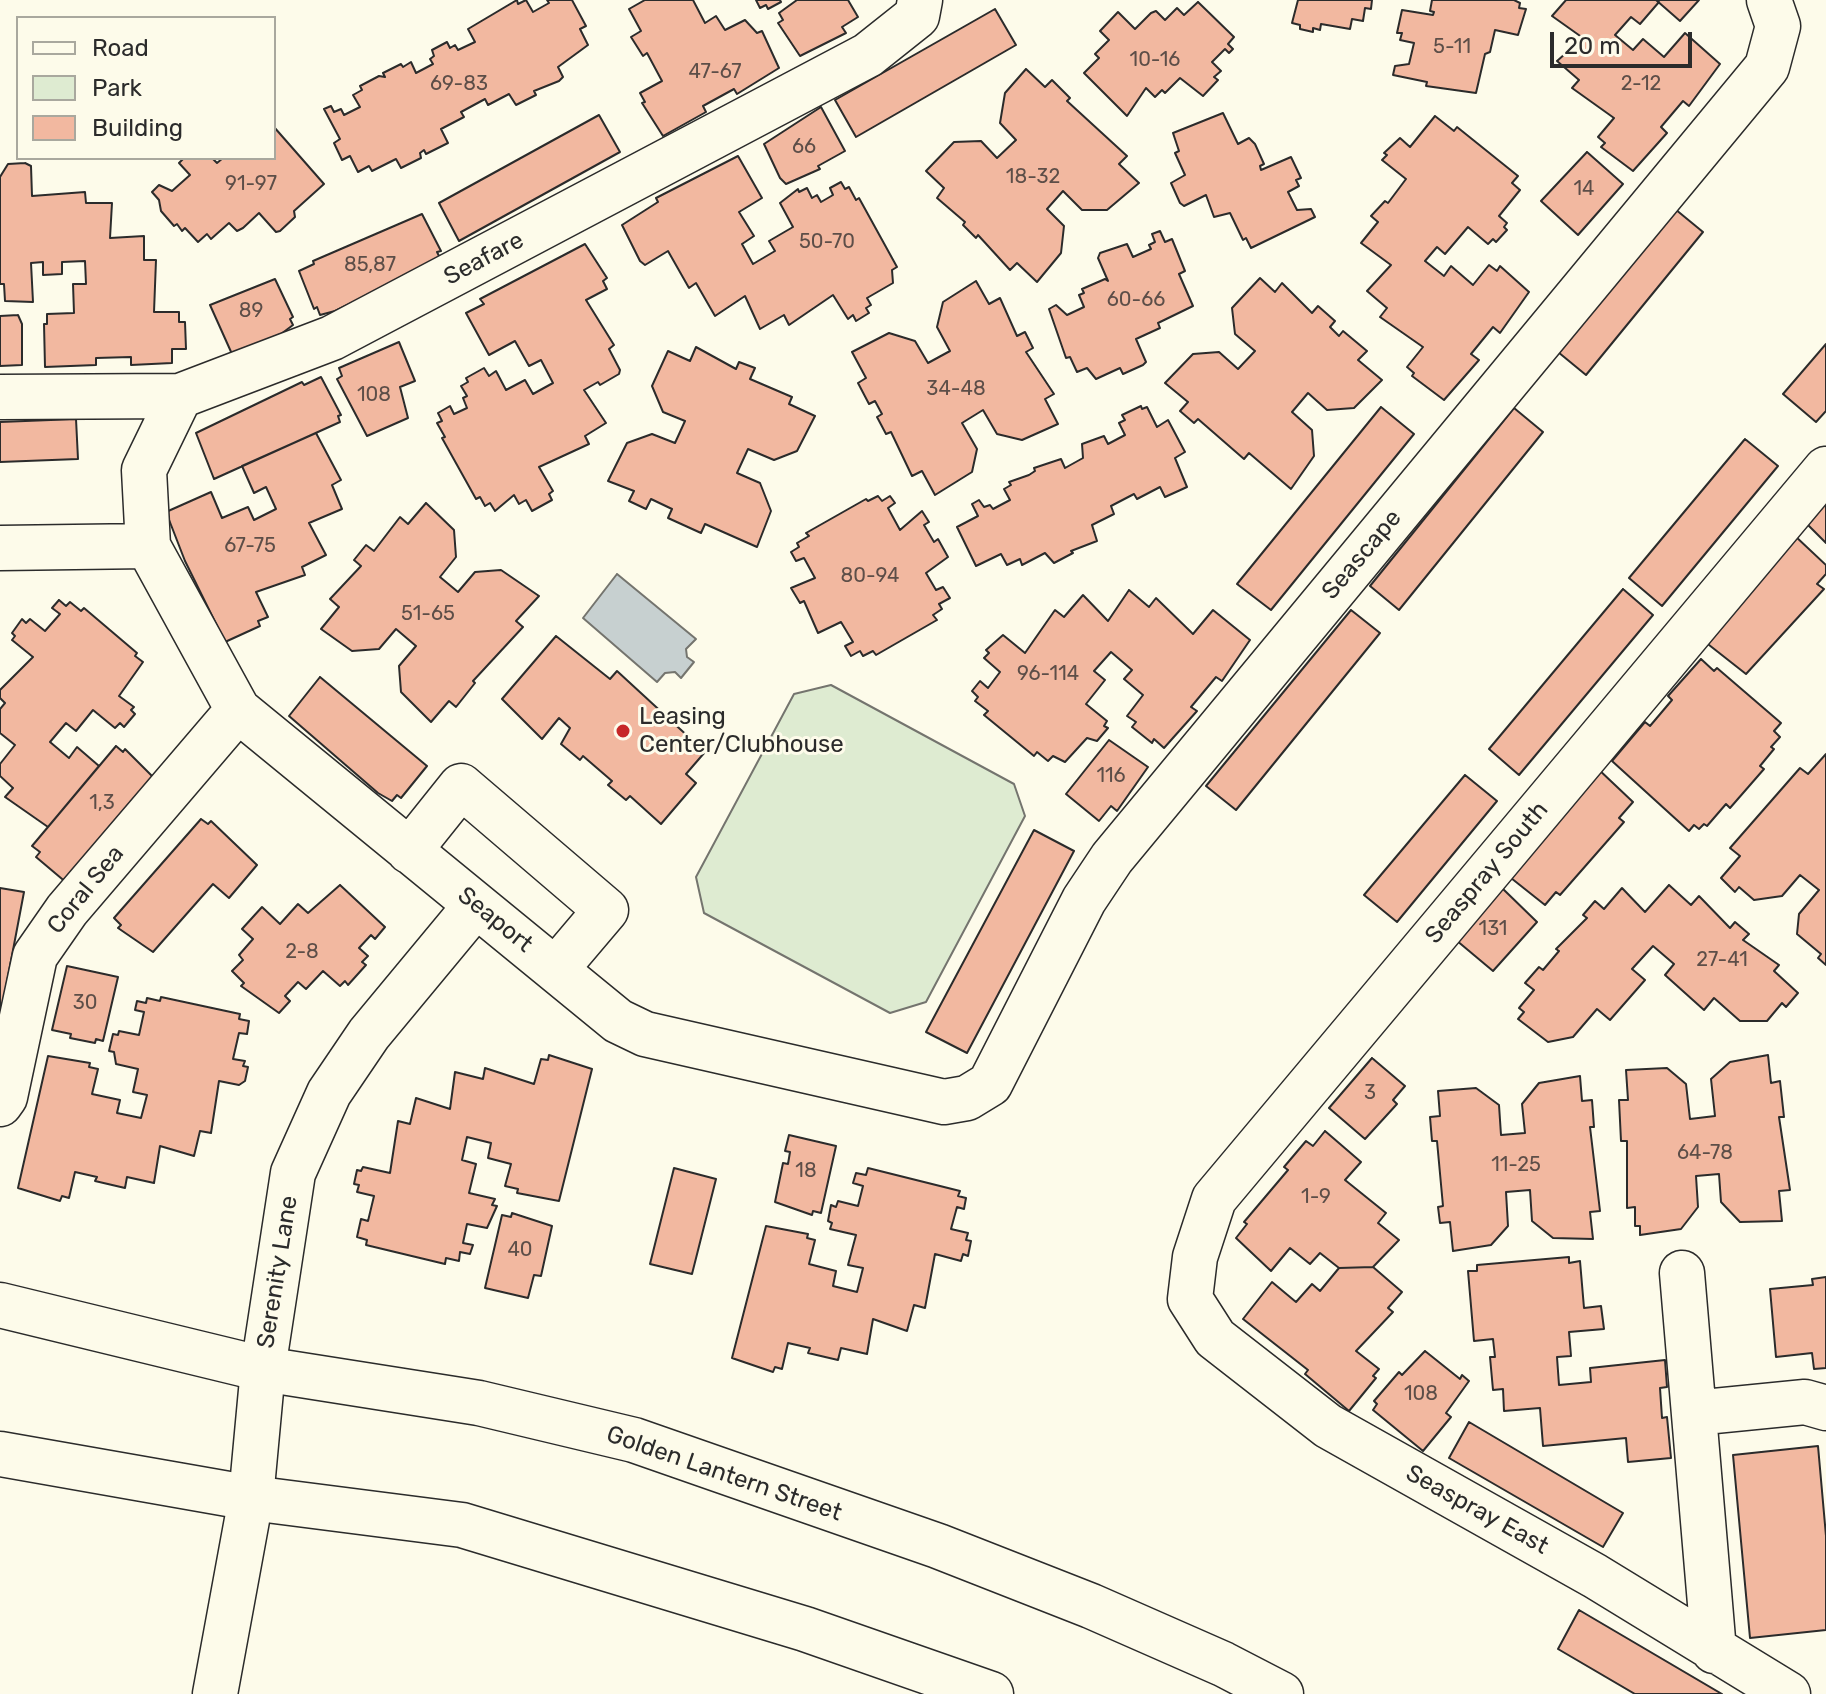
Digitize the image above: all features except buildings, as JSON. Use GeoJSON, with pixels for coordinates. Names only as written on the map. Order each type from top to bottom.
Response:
{"type":"FeatureCollection","features":[{"type":"Feature","properties":{"kind":"street","name":"Seafare"},"geometry":{"type":"LineString","coordinates":[[0,397],[180,396],[332,338],[868,55],[917,16],[920,0]]}},
{"type":"Feature","properties":{"kind":"street","name":"Seascape"},"geometry":{"type":"LineString","coordinates":[[967,1098],[990,1084],[1084,900],[1112,858],[1767,67],[1774,13]]}},
{"type":"Feature","properties":{"kind":"street","name":"Seaport"},"geometry":{"type":"LineString","coordinates":[[180,396],[144,470],[148,546],[238,710],[618,1021],[645,1034],[944,1102],[967,1098]]}},
{"type":"Feature","properties":{"kind":"street","name":"Seaspray South"},"geometry":{"type":"LineString","coordinates":[[1190,1299],[1195,1257],[1214,1199],[1826,469]]}},
{"type":"Feature","properties":{"kind":"street"},"geometry":{"type":"LineString","coordinates":[[0,548],[148,546]]}},
{"type":"Feature","properties":{"kind":"street","name":"Coral Sea"},"geometry":{"type":"LineString","coordinates":[[0,1104],[5,1097],[35,956],[67,910],[238,710]]}},
{"type":"Feature","properties":{"kind":"street"},"geometry":{"type":"LineString","coordinates":[[409,851],[461,786],[606,910],[556,969]]}},
{"type":"Feature","properties":{"kind":"street","name":"Serenity Lane"},"geometry":{"type":"LineString","coordinates":[[215,1694],[251,1498],[263,1369],[293,1173],[329,1093],[369,1034],[476,905]]}},
{"type":"Feature","properties":{"kind":"street"},"geometry":{"type":"LineString","coordinates":[[1682,1273],[1714,1651]]}},
{"type":"Feature","properties":{"kind":"street","name":"Seaspray East"},"geometry":{"type":"LineString","coordinates":[[1190,1299],[1215,1338],[1328,1426],[1595,1576],[1788,1694]]}},
{"type":"Feature","properties":{"kind":"street","name":"Golden Lantern Street"},"geometry":{"type":"LineString","coordinates":[[0,1305],[263,1369],[479,1403],[634,1440],[938,1546],[1091,1606],[1223,1664],[1281,1694]]}},
{"type":"Feature","properties":{"kind":"street"},"geometry":{"type":"LineString","coordinates":[[1694,1413],[1805,1402],[1826,1408]]}},
{"type":"Feature","properties":{"kind":"street"},"geometry":{"type":"LineString","coordinates":[[0,1454],[251,1498],[462,1525],[805,1629],[991,1694]]}},
{"type":"Feature","properties":{"kind":"green space"},"geometry":{"type":"Polygon","coordinates":[[[831,685],[1014,784],[1025,816],[926,1002],[890,1013],[704,913],[696,877],[794,694],[831,685]]]}},
{"type":"Feature","properties":{"kind":"shaded area"},"geometry":{"type":"Polygon","coordinates":[[[617,574],[696,639],[686,649],[687,657],[694,662],[681,678],[675,672],[665,673],[657,682],[583,618],[617,574]]]}},
{"type":"Feature","properties":{"kind":"place","name":"Leasing Center/Clubhouse"},"geometry":{"type":"Point","coordinates":[623,731]}}]}
